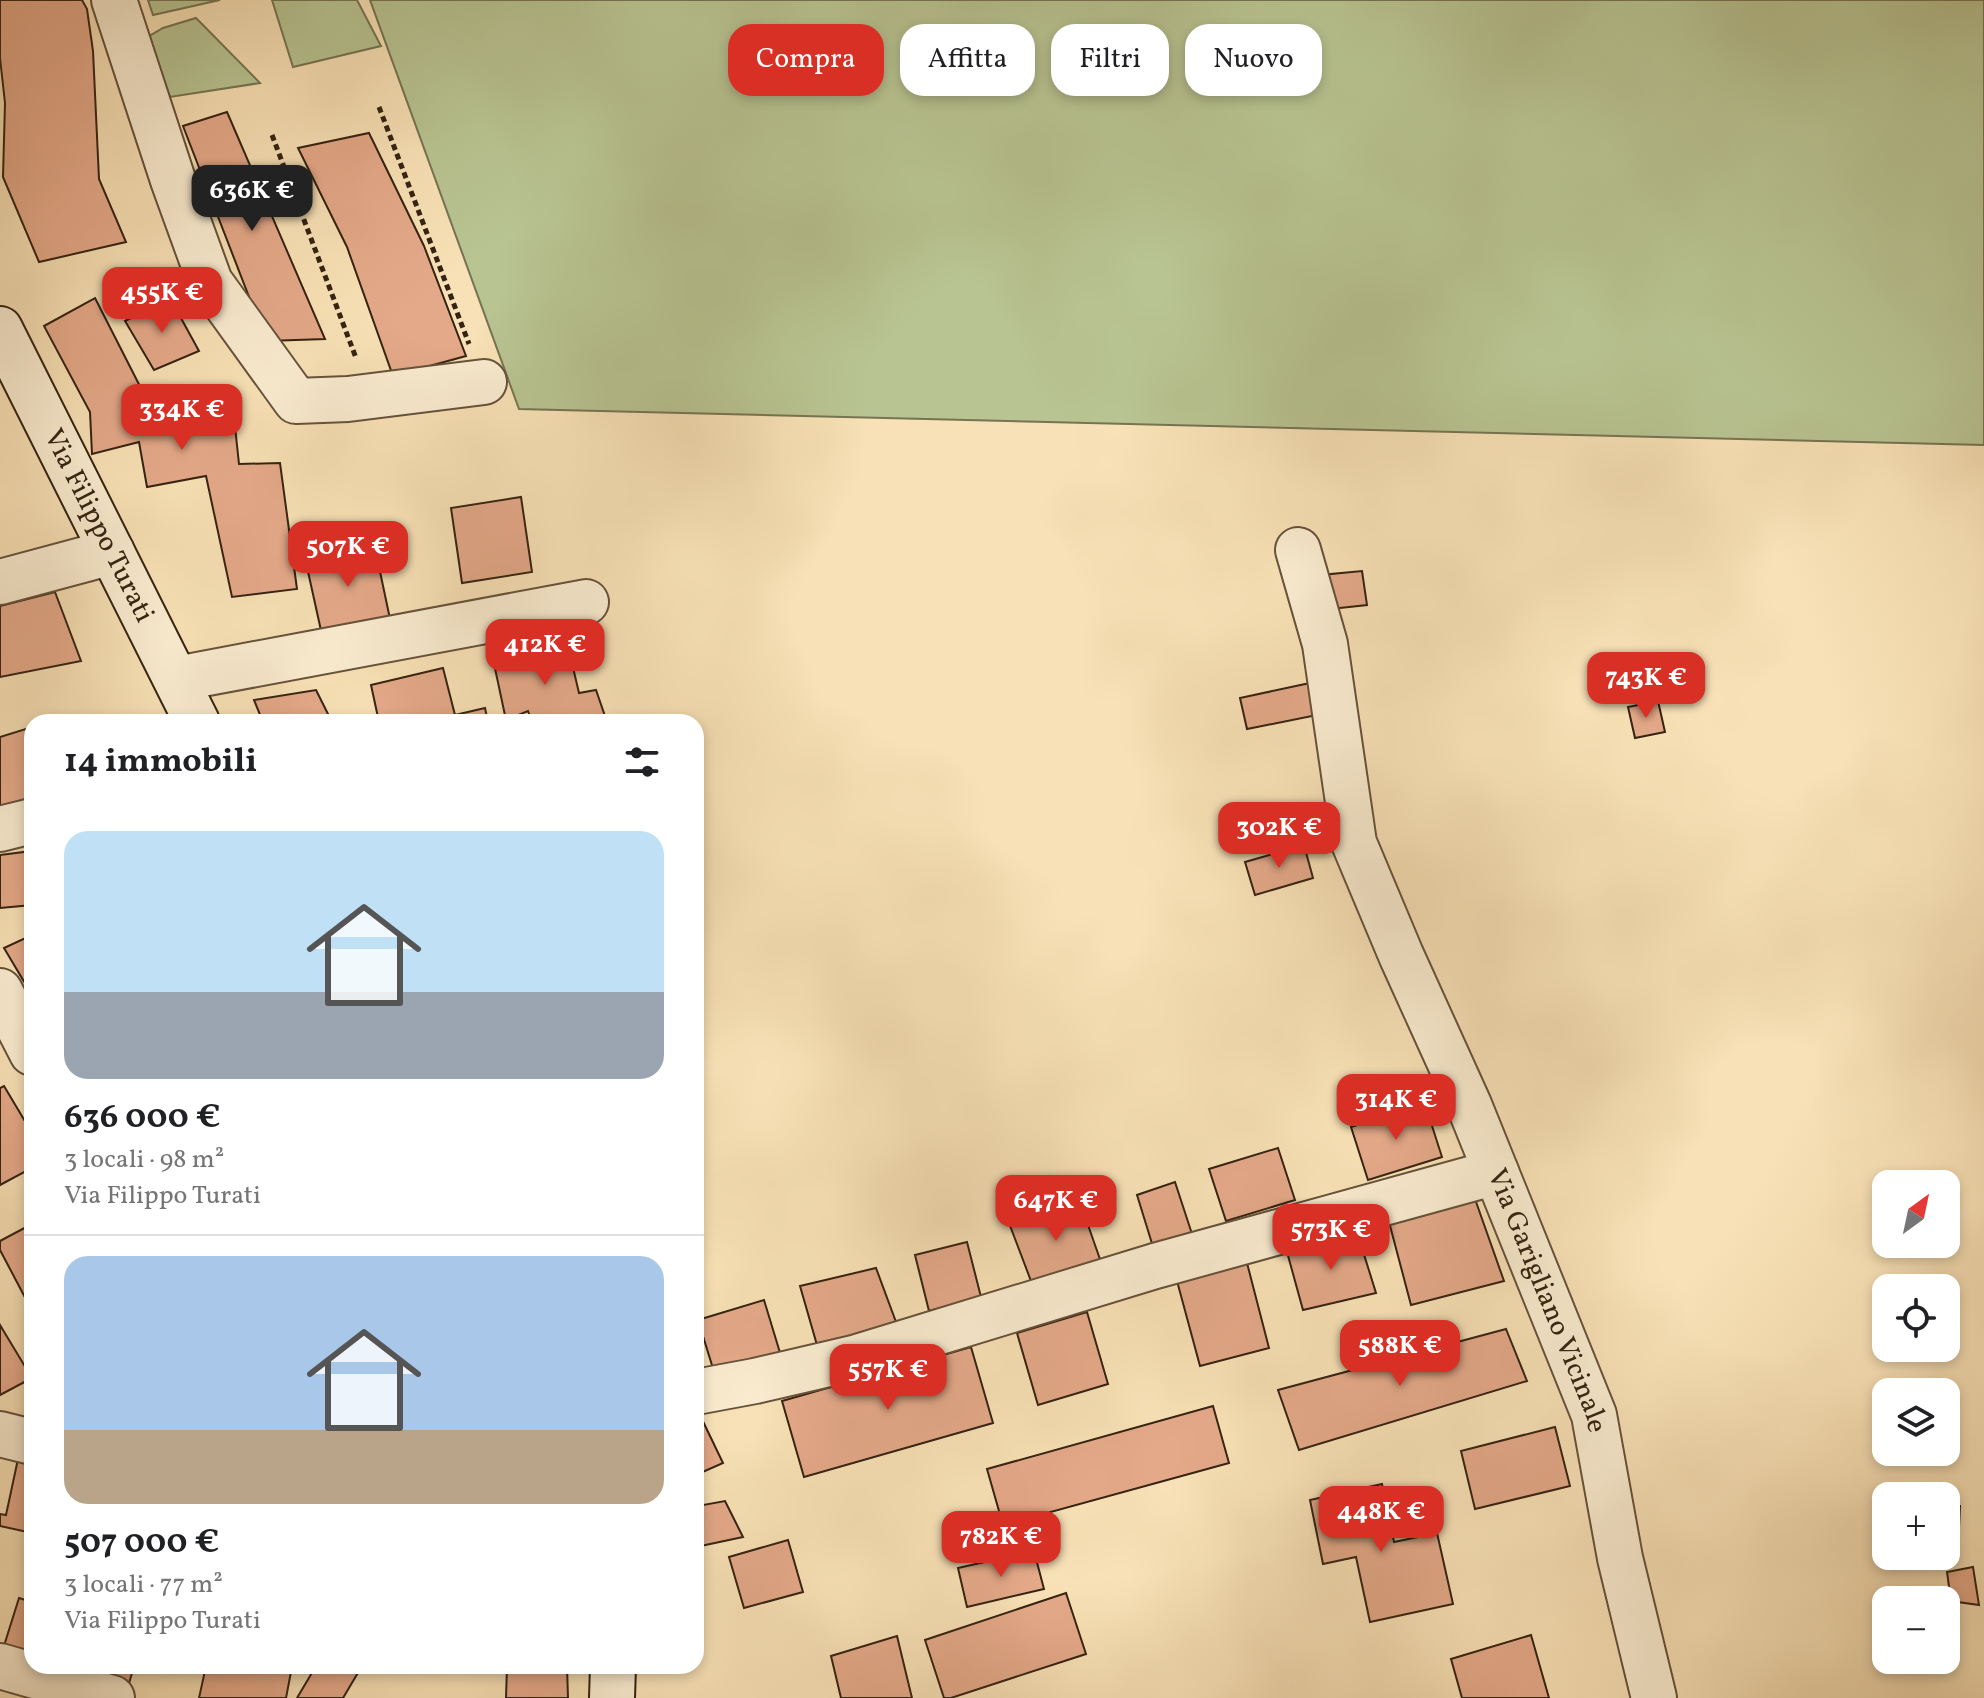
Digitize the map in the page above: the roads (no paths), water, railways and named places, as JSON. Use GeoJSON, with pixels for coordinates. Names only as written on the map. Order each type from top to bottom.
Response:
{"type":"FeatureCollection","features":[{"type":"Feature","properties":{"kind":"street"},"geometry":{"type":"LineString","coordinates":[[114,0],[210,282],[296,401],[348,399],[484,382]]}},
{"type":"Feature","properties":{"kind":"street","name":"Via Filippo Turati"},"geometry":{"type":"LineString","coordinates":[[0,329],[193,714]]}},
{"type":"Feature","properties":{"kind":"street","name":"Via Garigliano Vicinale"},"geometry":{"type":"LineString","coordinates":[[1298,550],[1325,644],[1354,843],[1496,1172],[1594,1415],[1620,1558],[1654,1698]]}},
{"type":"Feature","properties":{"kind":"street"},"geometry":{"type":"LineString","coordinates":[[0,582],[112,552]]}},
{"type":"Feature","properties":{"kind":"street"},"geometry":{"type":"LineString","coordinates":[[176,679],[586,602]]}},
{"type":"Feature","properties":{"kind":"street"},"geometry":{"type":"LineString","coordinates":[[0,829],[24,823]]}},
{"type":"Feature","properties":{"kind":"street"},"geometry":{"type":"LineString","coordinates":[[0,991],[24,1038]]}},
{"type":"Feature","properties":{"kind":"street"},"geometry":{"type":"LineString","coordinates":[[704,1391],[854,1358],[1155,1266],[1496,1172]]}},
{"type":"Feature","properties":{"kind":"street"},"geometry":{"type":"LineString","coordinates":[[0,1434],[24,1440]]}},
{"type":"Feature","properties":{"kind":"street"},"geometry":{"type":"LineString","coordinates":[[0,1666],[24,1673]]}},
{"type":"Feature","properties":{"kind":"street"},"geometry":{"type":"LineString","coordinates":[[28,1674],[112,1698]]}},
{"type":"Feature","properties":{"kind":"street"},"geometry":{"type":"LineString","coordinates":[[612,1698],[613,1674]]}}]}
